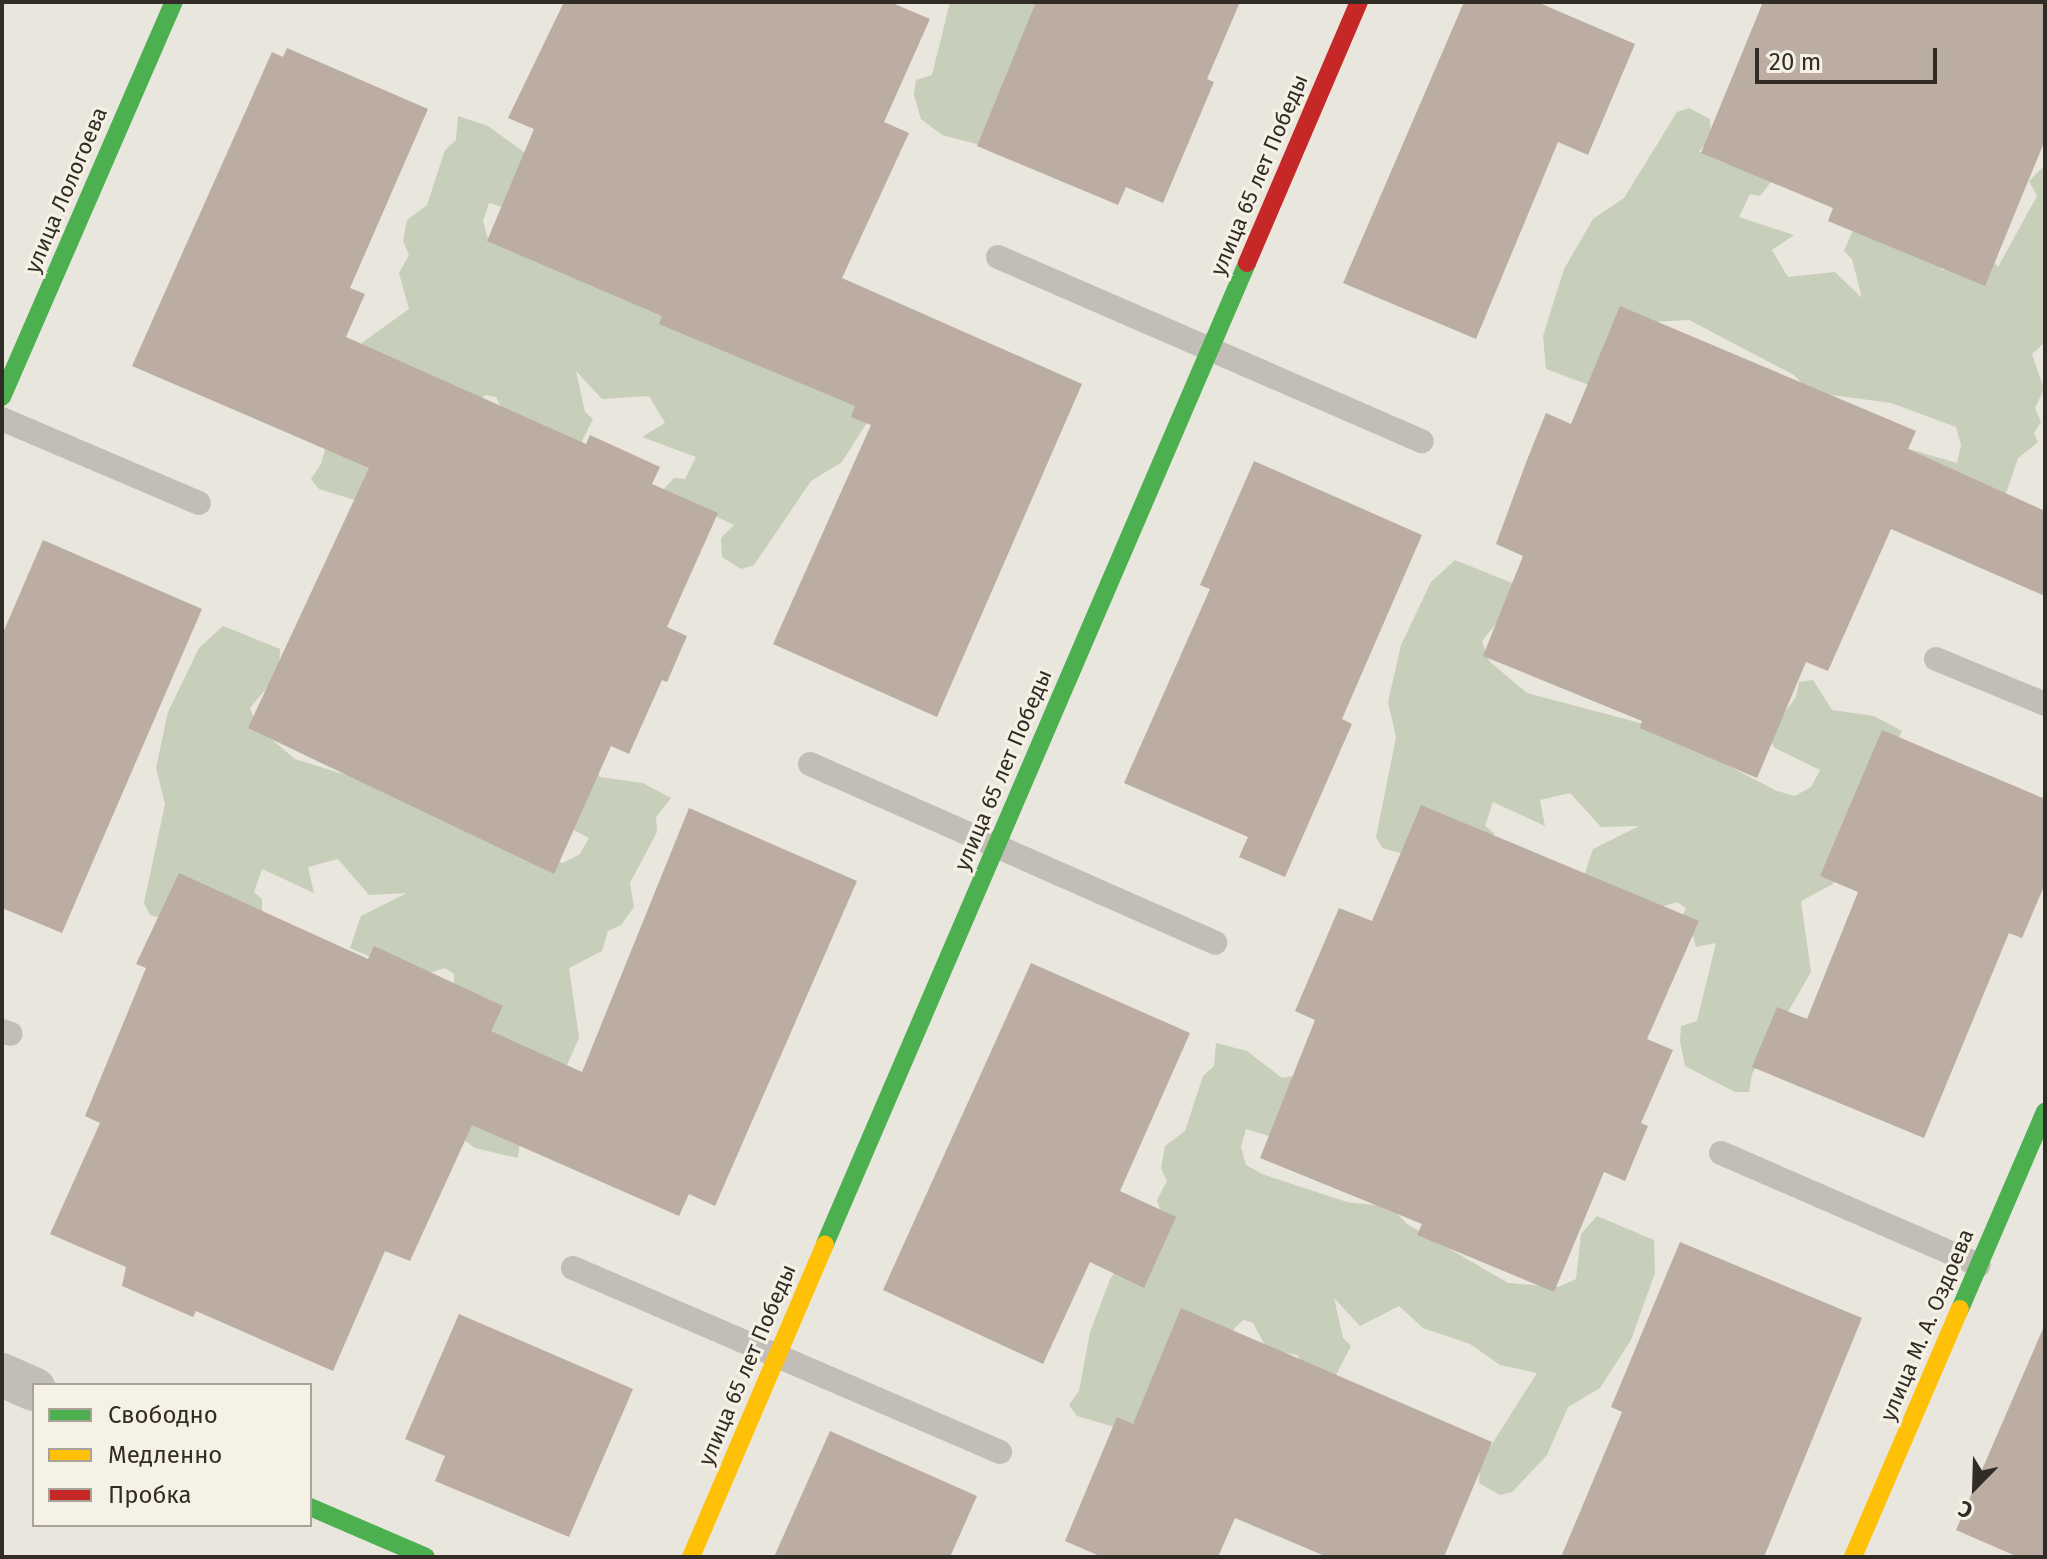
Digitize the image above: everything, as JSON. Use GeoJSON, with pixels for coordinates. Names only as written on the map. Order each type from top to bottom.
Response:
{"type":"FeatureCollection","features":[{"type":"Feature","properties":{"kind":"street","name":"улица Лологоева"},"geometry":{"type":"LineString","coordinates":[[2,397],[10,358],[174,2]]}},
{"type":"Feature","properties":{"kind":"street","name":"улица 65 лет Победы"},"geometry":{"type":"LineString","coordinates":[[691,1557],[1359,2]]}},
{"type":"Feature","properties":{"kind":"street","name":"улица М. А. Оздоева"},"geometry":{"type":"LineString","coordinates":[[1853,1557],[2045,1112]]}},
{"type":"Feature","properties":{"kind":"street"},"geometry":{"type":"LineString","coordinates":[[2,1375],[32,1388]]}},
{"type":"Feature","properties":{"kind":"street"},"geometry":{"type":"LineString","coordinates":[[312,1508],[426,1557]]}},
{"type":"Feature","properties":{"kind":"lane"},"geometry":{"type":"LineString","coordinates":[[998,257],[1422,441]]}},
{"type":"Feature","properties":{"kind":"lane"},"geometry":{"type":"LineString","coordinates":[[2,419],[199,503]]}},
{"type":"Feature","properties":{"kind":"lane"},"geometry":{"type":"LineString","coordinates":[[1936,659],[2045,704]]}},
{"type":"Feature","properties":{"kind":"lane"},"geometry":{"type":"LineString","coordinates":[[810,764],[1215,943]]}},
{"type":"Feature","properties":{"kind":"lane"},"geometry":{"type":"LineString","coordinates":[[1721,1153],[1979,1265]]}},
{"type":"Feature","properties":{"kind":"lane"},"geometry":{"type":"LineString","coordinates":[[573,1268],[778,1353],[1000,1452]]}},
{"type":"Feature","properties":{"kind":"green space"},"geometry":{"type":"Polygon","coordinates":[[[950,2],[1044,2],[984,146],[942,135],[921,119],[914,95],[916,80],[932,75],[950,2]]]}},
{"type":"Feature","properties":{"kind":"green space"},"geometry":{"type":"Polygon","coordinates":[[[1689,108],[1710,119],[1711,139],[1699,151],[1726,164],[1747,152],[1771,182],[1760,196],[1750,194],[1739,217],[1794,235],[1772,250],[1788,277],[1835,272],[1862,298],[1852,259],[1844,251],[1858,219],[1928,244],[1942,270],[1994,262],[1998,267],[2037,196],[2029,181],[2045,165],[2045,342],[2032,354],[2044,389],[2035,408],[2041,422],[2034,433],[2038,442],[2018,458],[2003,502],[1895,452],[1909,449],[1957,463],[1961,445],[1956,427],[1891,403],[1810,392],[1794,375],[1689,320],[1650,322],[1603,390],[1546,369],[1543,336],[1564,269],[1593,219],[1624,198],[1677,112],[1689,108]]]}},
{"type":"Feature","properties":{"kind":"green space"},"geometry":{"type":"Polygon","coordinates":[[[458,116],[488,126],[524,152],[558,144],[521,213],[489,203],[483,221],[488,239],[533,253],[873,413],[842,462],[811,481],[754,565],[741,569],[722,557],[721,538],[734,525],[662,491],[674,478],[685,479],[696,457],[642,437],[665,423],[649,396],[602,399],[576,371],[585,412],[593,419],[577,451],[509,423],[496,397],[485,395],[374,506],[319,489],[311,479],[321,464],[352,350],[409,309],[399,273],[409,255],[403,241],[407,220],[427,205],[445,150],[456,140],[458,116]]]}},
{"type":"Feature","properties":{"kind":"green space"},"geometry":{"type":"Polygon","coordinates":[[[1455,560],[1512,583],[1510,607],[1482,641],[1489,661],[1527,693],[1640,723],[1664,722],[1698,750],[1777,791],[1795,796],[1811,787],[1820,770],[1775,748],[1767,736],[1796,697],[1799,682],[1813,680],[1832,710],[1874,716],[1902,731],[1833,884],[1801,901],[1811,972],[1752,1074],[1749,1092],[1735,1092],[1685,1066],[1680,1041],[1681,1026],[1697,1021],[1716,943],[1696,947],[1693,936],[1676,929],[1686,908],[1677,902],[1649,911],[1582,882],[1593,849],[1639,826],[1601,827],[1570,793],[1540,800],[1545,826],[1493,802],[1485,826],[1494,833],[1493,850],[1404,854],[1382,848],[1376,837],[1396,737],[1388,702],[1401,645],[1431,582],[1455,560]]]}},
{"type":"Feature","properties":{"kind":"green space"},"geometry":{"type":"Polygon","coordinates":[[[223,626],[280,649],[279,673],[250,708],[258,728],[295,759],[359,779],[545,858],[563,863],[580,854],[589,838],[559,822],[582,747],[600,777],[643,783],[671,798],[656,817],[657,832],[630,883],[634,907],[621,925],[608,931],[602,951],[569,968],[579,1038],[555,1092],[520,1141],[518,1158],[475,1148],[453,1132],[454,974],[445,968],[417,977],[350,948],[361,916],[407,893],[369,895],[338,859],[308,867],[314,893],[262,869],[254,892],[262,899],[262,917],[173,921],[150,915],[144,903],[165,804],[156,768],[168,712],[199,648],[223,626]]]}},
{"type":"Feature","properties":{"kind":"green space"},"geometry":{"type":"Polygon","coordinates":[[[1216,1043],[1247,1051],[1282,1078],[1316,1071],[1279,1139],[1246,1129],[1241,1147],[1246,1165],[1262,1174],[1347,1202],[1391,1207],[1407,1224],[1508,1283],[1558,1287],[1576,1279],[1581,1234],[1597,1216],[1654,1240],[1655,1273],[1631,1340],[1600,1388],[1568,1407],[1547,1455],[1512,1492],[1500,1495],[1479,1483],[1480,1463],[1537,1373],[1500,1365],[1470,1344],[1423,1328],[1399,1306],[1360,1326],[1334,1298],[1343,1338],[1351,1346],[1335,1377],[1308,1371],[1297,1355],[1267,1349],[1253,1323],[1243,1320],[1132,1432],[1077,1416],[1069,1405],[1079,1391],[1090,1332],[1111,1277],[1165,1225],[1157,1200],[1167,1181],[1161,1168],[1165,1146],[1185,1131],[1203,1076],[1214,1066],[1216,1043]]]}},
{"type":"Feature","properties":{"kind":"building"},"geometry":{"type":"Polygon","coordinates":[[[564,2],[890,2],[930,19],[884,122],[909,133],[842,278],[1082,384],[937,717],[773,644],[871,425],[851,417],[855,406],[659,324],[662,316],[487,241],[534,129],[508,118],[564,2]]]}},
{"type":"Feature","properties":{"kind":"building"},"geometry":{"type":"Polygon","coordinates":[[[1036,2],[1240,2],[1207,79],[1214,82],[1163,203],[1126,187],[1118,205],[977,146],[1036,2]]]}},
{"type":"Feature","properties":{"kind":"building"},"geometry":{"type":"Polygon","coordinates":[[[1464,2],[1537,2],[1635,44],[1588,155],[1558,142],[1476,339],[1343,283],[1464,2]]]}},
{"type":"Feature","properties":{"kind":"building"},"geometry":{"type":"Polygon","coordinates":[[[1763,2],[2045,2],[2045,140],[1985,286],[1828,221],[1833,208],[1701,153],[1763,2]]]}},
{"type":"Feature","properties":{"kind":"building"},"geometry":{"type":"Polygon","coordinates":[[[287,48],[428,109],[350,288],[365,294],[346,337],[586,444],[590,435],[660,467],[652,484],[718,513],[667,627],[687,636],[667,682],[662,680],[629,754],[611,746],[554,874],[248,728],[369,468],[132,366],[272,52],[283,57],[287,48]]]}},
{"type":"Feature","properties":{"kind":"building"},"geometry":{"type":"Polygon","coordinates":[[[1620,306],[1916,431],[1908,449],[2045,511],[2045,596],[1891,529],[1828,671],[1806,662],[1757,778],[1640,728],[1642,721],[1483,656],[1523,556],[1496,544],[1527,460],[1546,413],[1571,424],[1620,306]]]}},
{"type":"Feature","properties":{"kind":"building"},"geometry":{"type":"Polygon","coordinates":[[[1254,461],[1422,535],[1342,719],[1352,724],[1285,877],[1239,857],[1248,837],[1124,783],[1210,589],[1200,585],[1254,461]]]}},
{"type":"Feature","properties":{"kind":"building"},"geometry":{"type":"Polygon","coordinates":[[[43,540],[202,609],[62,933],[2,908],[2,635],[43,540]]]}},
{"type":"Feature","properties":{"kind":"building"},"geometry":{"type":"Polygon","coordinates":[[[1882,730],[2045,799],[2045,884],[2022,938],[2009,933],[1924,1138],[1752,1067],[1777,1007],[1807,1019],[1858,892],[1820,876],[1882,730]]]}},
{"type":"Feature","properties":{"kind":"building"},"geometry":{"type":"Polygon","coordinates":[[[1421,805],[1699,921],[1647,1039],[1673,1050],[1641,1123],[1648,1126],[1625,1181],[1604,1172],[1554,1292],[1417,1235],[1422,1224],[1260,1158],[1315,1020],[1295,1011],[1339,908],[1372,921],[1421,805]]]}},
{"type":"Feature","properties":{"kind":"building"},"geometry":{"type":"Polygon","coordinates":[[[689,808],[857,881],[715,1206],[689,1194],[679,1216],[472,1125],[410,1261],[385,1251],[333,1371],[196,1311],[193,1317],[122,1286],[126,1267],[50,1234],[100,1123],[85,1116],[146,968],[136,964],[179,873],[368,959],[374,946],[503,1006],[491,1031],[582,1072],[689,808]]]}},
{"type":"Feature","properties":{"kind":"building"},"geometry":{"type":"Polygon","coordinates":[[[1031,963],[1190,1033],[1120,1191],[1176,1217],[1144,1288],[1090,1262],[1043,1364],[883,1290],[1031,963]]]}},
{"type":"Feature","properties":{"kind":"building"},"geometry":{"type":"Polygon","coordinates":[[[1680,1242],[1862,1318],[1764,1557],[1561,1557],[1622,1412],[1611,1407],[1680,1242]]]}},
{"type":"Feature","properties":{"kind":"building"},"geometry":{"type":"Polygon","coordinates":[[[1181,1308],[1492,1442],[1444,1557],[1327,1557],[1235,1518],[1218,1557],[1102,1557],[1065,1541],[1117,1417],[1133,1424],[1181,1308]]]}},
{"type":"Feature","properties":{"kind":"building"},"geometry":{"type":"Polygon","coordinates":[[[459,1314],[633,1389],[569,1537],[435,1481],[445,1456],[405,1439],[459,1314]]]}},
{"type":"Feature","properties":{"kind":"building"},"geometry":{"type":"Polygon","coordinates":[[[2045,1324],[2045,1557],[2018,1557],[1956,1530],[2045,1324]]]}},
{"type":"Feature","properties":{"kind":"building"},"geometry":{"type":"Polygon","coordinates":[[[830,1431],[977,1496],[950,1557],[774,1557],[830,1431]]]}},
{"type":"Feature","properties":{"kind":"traffic: fast"},"geometry":{"type":"LineString","coordinates":[[2,397],[174,2]]}},
{"type":"Feature","properties":{"kind":"traffic: fast"},"geometry":{"type":"LineString","coordinates":[[825,1244],[1247,263]]}},
{"type":"Feature","properties":{"kind":"traffic: fast"},"geometry":{"type":"LineString","coordinates":[[1960,1309],[2045,1112]]}},
{"type":"Feature","properties":{"kind":"traffic: fast"},"geometry":{"type":"LineString","coordinates":[[312,1508],[426,1557]]}},
{"type":"Feature","properties":{"kind":"traffic: slow"},"geometry":{"type":"LineString","coordinates":[[691,1557],[825,1244]]}},
{"type":"Feature","properties":{"kind":"traffic: slow"},"geometry":{"type":"LineString","coordinates":[[1853,1557],[1960,1309]]}},
{"type":"Feature","properties":{"kind":"traffic: jam"},"geometry":{"type":"LineString","coordinates":[[1247,263],[1359,2]]}}]}
